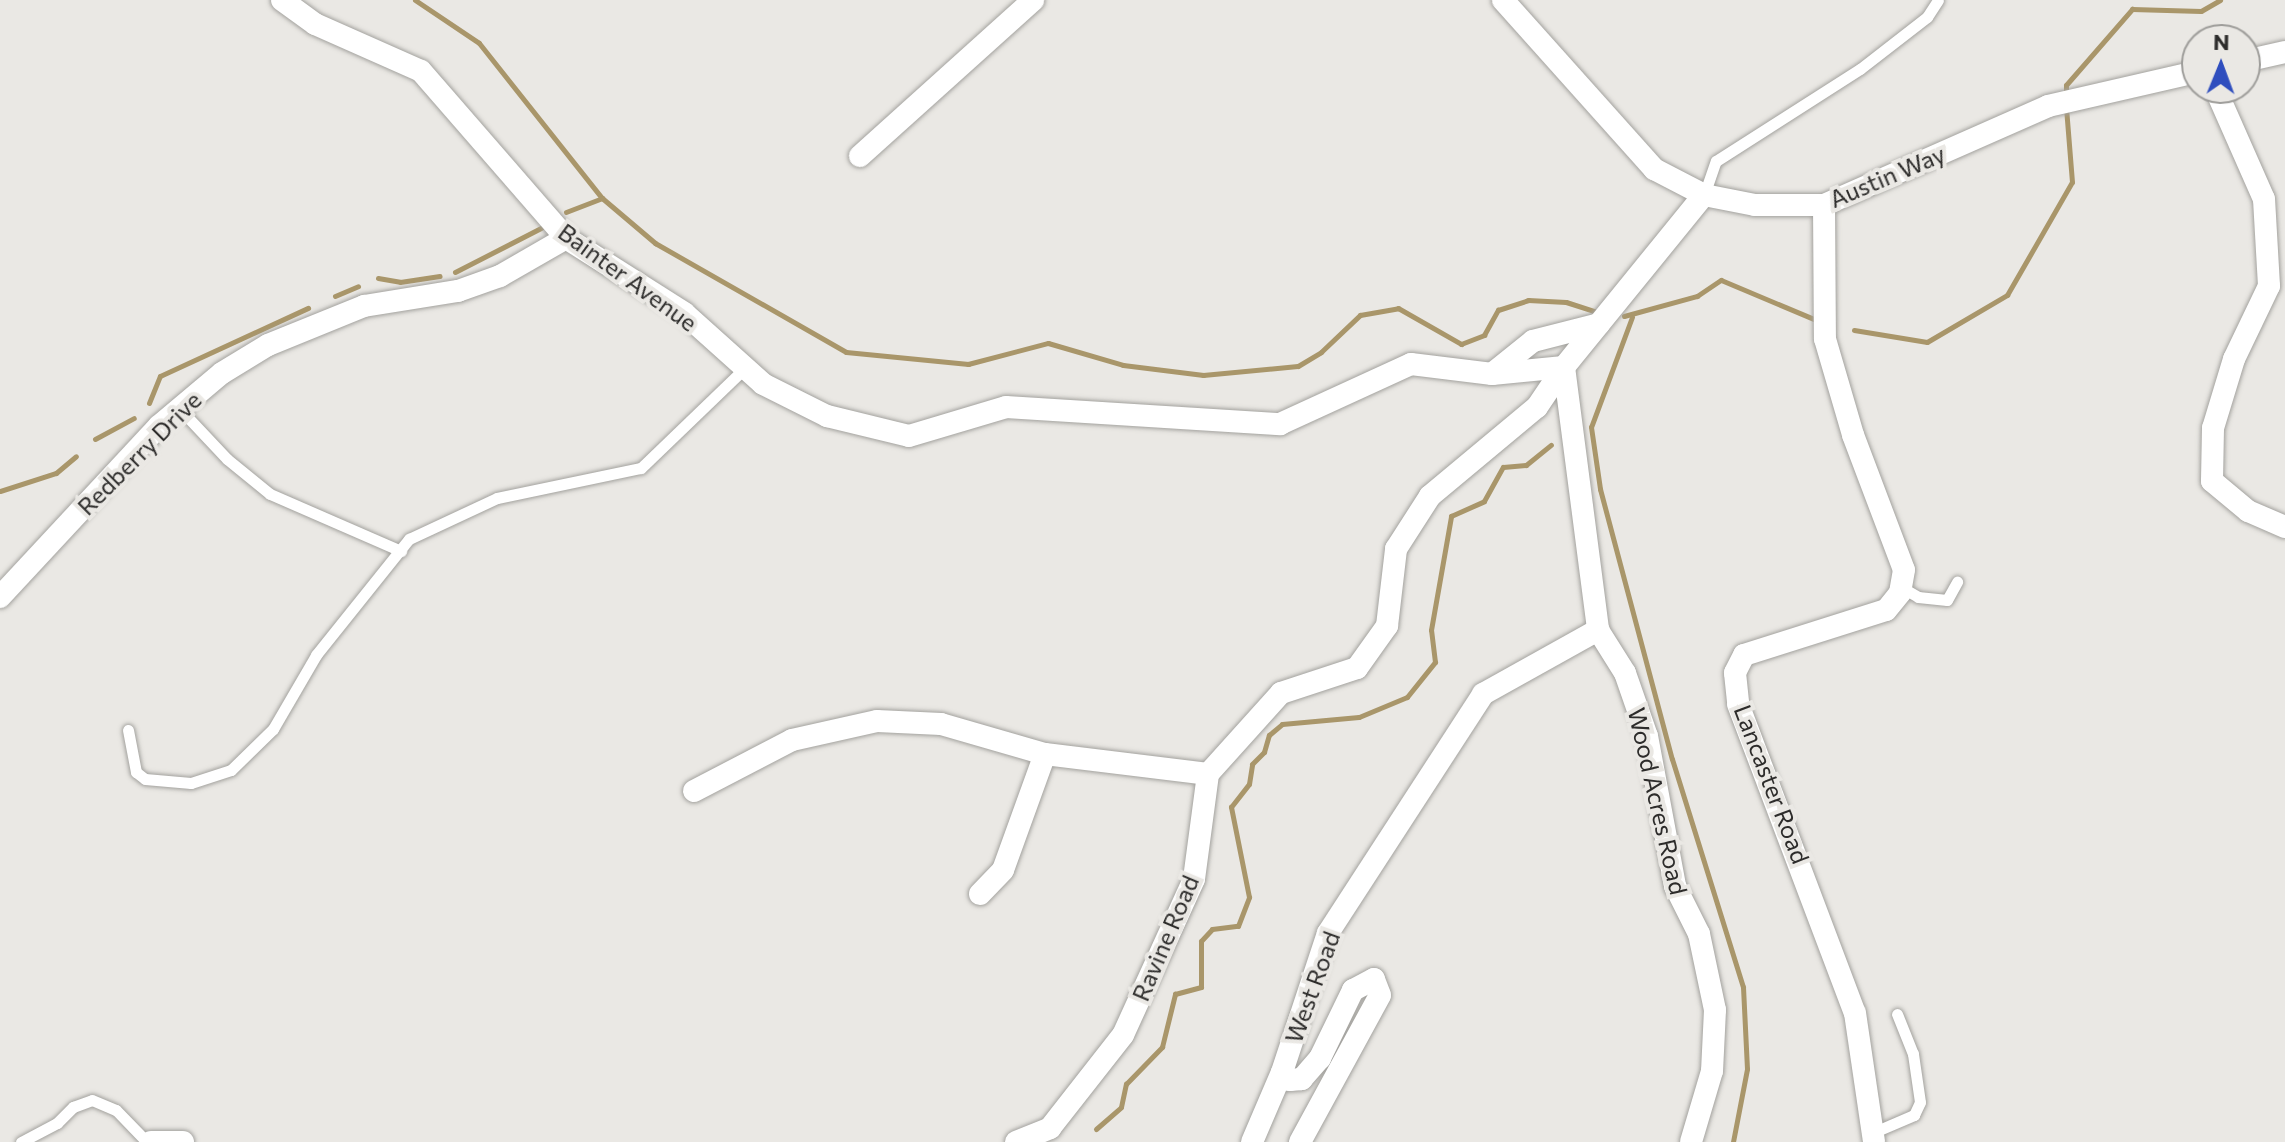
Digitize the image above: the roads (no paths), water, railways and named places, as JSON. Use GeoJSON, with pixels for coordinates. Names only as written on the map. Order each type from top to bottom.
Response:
{"type":"FeatureCollection","features":[{"type":"Feature","properties":{"kind":"street","name":"Bainter Avenue"},"geometry":{"type":"LineString","coordinates":[[282,0],[315,24],[421,71],[566,238],[684,313],[763,384],[827,416],[909,436],[1006,407],[1280,424],[1411,364],[1492,374],[1564,367]]}},
{"type":"Feature","properties":{"kind":"street"},"geometry":{"type":"LineString","coordinates":[[860,156],[1033,0]]}},
{"type":"Feature","properties":{"kind":"street","name":"Austin Way"},"geometry":{"type":"LineString","coordinates":[[1503,0],[1654,169],[1704,195],[1755,205],[1824,205],[2048,106],[2181,76]]}},
{"type":"Feature","properties":{"kind":"street"},"geometry":{"type":"LineString","coordinates":[[2261,57],[2285,52]]}},
{"type":"Feature","properties":{"kind":"street"},"geometry":{"type":"LineString","coordinates":[[2222,104],[2264,199],[2269,286],[2234,359],[2213,428],[2212,481],[2248,511],[2285,527]]}},
{"type":"Feature","properties":{"kind":"street"},"geometry":{"type":"LineString","coordinates":[[703,787],[792,740],[877,721],[941,724],[1045,754],[1208,774],[1281,693],[1357,668],[1387,626],[1396,549],[1430,496],[1537,407],[1564,367],[1704,195]]}},
{"type":"Feature","properties":{"kind":"street"},"geometry":{"type":"LineString","coordinates":[[1824,205],[1825,339],[1853,435],[1896,541],[1904,570],[1901,587]]}},
{"type":"Feature","properties":{"kind":"street","name":"Redberry Drive"},"geometry":{"type":"LineString","coordinates":[[0,597],[179,408],[222,373],[312,325],[364,306],[458,291],[500,276],[566,238]]}},
{"type":"Feature","properties":{"kind":"street"},"geometry":{"type":"LineString","coordinates":[[1492,374],[1533,341],[1599,324]]}},
{"type":"Feature","properties":{"kind":"street","name":"Wood Acres Road"},"geometry":{"type":"LineString","coordinates":[[1564,367],[1598,630],[1625,673],[1647,736],[1675,886],[1699,934],[1715,1010],[1712,1071],[1691,1142]]}},
{"type":"Feature","properties":{"kind":"street","name":"Lancaster Road"},"geometry":{"type":"LineString","coordinates":[[1873,1137],[1855,1013],[1738,704],[1735,673],[1744,655],[1886,610],[1901,587]]}},
{"type":"Feature","properties":{"kind":"street","name":"West Road"},"geometry":{"type":"LineString","coordinates":[[1300,1142],[1380,995],[1374,979],[1353,990],[1320,1058],[1302,1079],[1290,1080],[1282,1072],[1328,933],[1483,694],[1598,630]]}},
{"type":"Feature","properties":{"kind":"street"},"geometry":{"type":"LineString","coordinates":[[980,894],[1003,870],[1045,754]]}},
{"type":"Feature","properties":{"kind":"street","name":"Ravine Road"},"geometry":{"type":"LineString","coordinates":[[1016,1142],[1048,1135],[1123,1035],[1194,879],[1208,774]]}},
{"type":"Feature","properties":{"kind":"street"},"geometry":{"type":"LineString","coordinates":[[1252,1142],[1282,1072]]}},
{"type":"Feature","properties":{"kind":"street"},"geometry":{"type":"LineString","coordinates":[[149,1142],[183,1142]]}},
{"type":"Feature","properties":{"kind":"lane"},"geometry":{"type":"LineString","coordinates":[[1704,195],[1716,161],[1860,69],[1927,17],[1938,0]]}},
{"type":"Feature","properties":{"kind":"lane"},"geometry":{"type":"LineString","coordinates":[[128,730],[136,772],[145,779],[191,783],[231,770],[273,729],[316,655],[409,539],[497,498],[641,468],[745,368]]}},
{"type":"Feature","properties":{"kind":"lane"},"geometry":{"type":"LineString","coordinates":[[179,408],[227,459],[270,494],[401,551]]}},
{"type":"Feature","properties":{"kind":"lane"},"geometry":{"type":"LineString","coordinates":[[1901,587],[1918,597],[1947,600],[1957,582]]}},
{"type":"Feature","properties":{"kind":"lane"},"geometry":{"type":"LineString","coordinates":[[1873,1137],[1906,1121],[1920,1102],[1913,1054],[1897,1014]]}},
{"type":"Feature","properties":{"kind":"lane"},"geometry":{"type":"LineString","coordinates":[[21,1142],[57,1123],[73,1107],[92,1100],[116,1110],[149,1142]]}},
{"type":"Feature","properties":{"kind":"waterway"},"geometry":{"type":"LineString","coordinates":[[415,0],[479,43],[602,198],[655,243],[846,352],[968,364],[1048,343],[1123,365],[1203,375],[1298,366],[1321,352],[1360,315],[1398,308],[1461,344],[1484,335],[1498,310],[1528,300],[1566,302],[1597,312]]}},
{"type":"Feature","properties":{"kind":"waterway"},"geometry":{"type":"LineString","coordinates":[[2066,94],[2066,85],[2132,9],[2201,11],[2220,0]]}},
{"type":"Feature","properties":{"kind":"waterway"},"geometry":{"type":"LineString","coordinates":[[1854,330],[1927,342],[2007,295],[2072,182],[2066,108]]}},
{"type":"Feature","properties":{"kind":"waterway"},"geometry":{"type":"LineString","coordinates":[[566,212],[602,198]]}},
{"type":"Feature","properties":{"kind":"waterway"},"geometry":{"type":"LineString","coordinates":[[455,272],[541,228]]}},
{"type":"Feature","properties":{"kind":"waterway"},"geometry":{"type":"LineString","coordinates":[[378,278],[400,282],[440,276]]}},
{"type":"Feature","properties":{"kind":"waterway"},"geometry":{"type":"LineString","coordinates":[[1624,316],[1697,296],[1721,280],[1814,319]]}},
{"type":"Feature","properties":{"kind":"waterway"},"geometry":{"type":"LineString","coordinates":[[335,296],[358,286]]}},
{"type":"Feature","properties":{"kind":"waterway"},"geometry":{"type":"LineString","coordinates":[[149,403],[160,376],[308,308]]}},
{"type":"Feature","properties":{"kind":"waterway"},"geometry":{"type":"LineString","coordinates":[[1632,317],[1591,427],[1600,489],[1672,759],[1743,987],[1747,1069],[1733,1142]]}},
{"type":"Feature","properties":{"kind":"waterway"},"geometry":{"type":"LineString","coordinates":[[95,439],[134,418]]}},
{"type":"Feature","properties":{"kind":"waterway"},"geometry":{"type":"LineString","coordinates":[[1096,1129],[1121,1107],[1126,1084],[1162,1047],[1175,994],[1201,987],[1201,941],[1212,929],[1238,926],[1249,897],[1231,807],[1249,784],[1252,764],[1264,752],[1269,735],[1282,724],[1359,717],[1407,697],[1435,662],[1431,630],[1451,516],[1484,501],[1503,467],[1526,465],[1551,445]]}},
{"type":"Feature","properties":{"kind":"waterway"},"geometry":{"type":"LineString","coordinates":[[0,491],[56,473],[76,456]]}}]}
